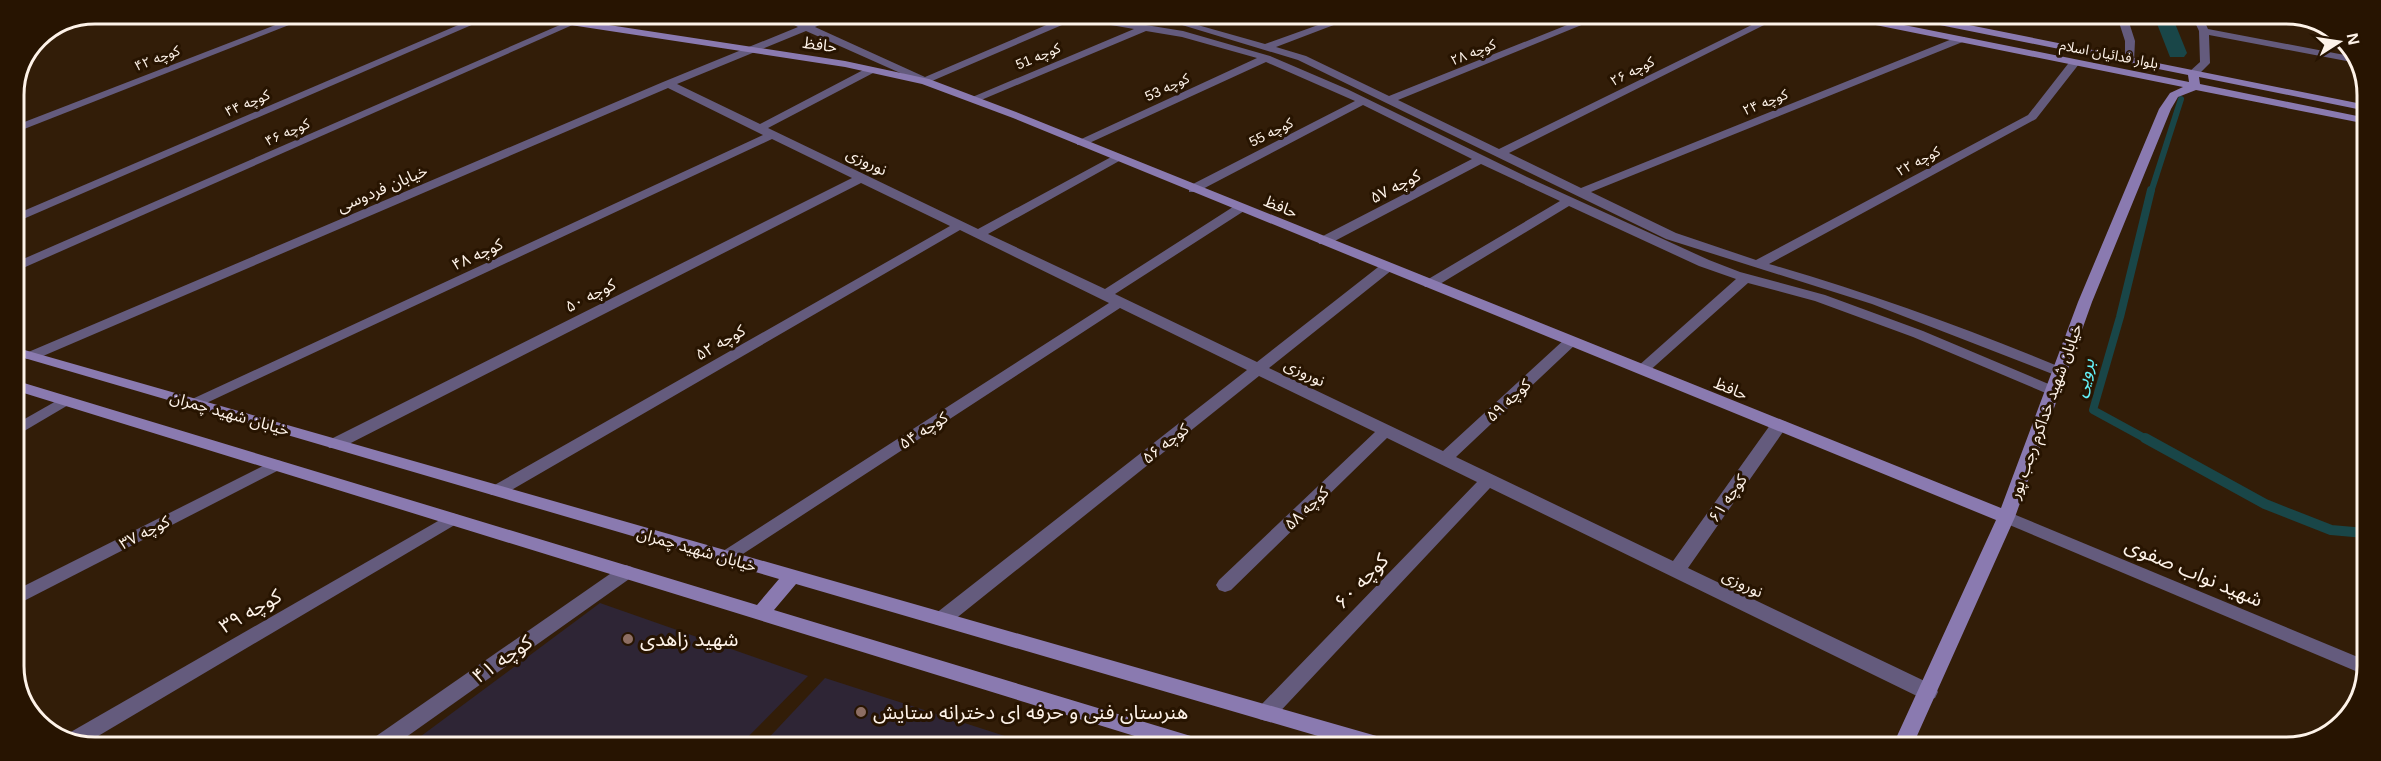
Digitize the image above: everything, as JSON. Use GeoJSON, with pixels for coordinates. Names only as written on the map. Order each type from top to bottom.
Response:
{"type":"FeatureCollection","features":[{"type":"Feature","properties":{"kind":"street","name":"کوچه ۴۲"},"geometry":{"type":"LineString","coordinates":[[24,126],[286,24]]}},
{"type":"Feature","properties":{"kind":"street","name":"کوچه ۴۴"},"geometry":{"type":"LineString","coordinates":[[24,215],[469,24]]}},
{"type":"Feature","properties":{"kind":"street","name":"کوچه ۴۶"},"geometry":{"type":"LineString","coordinates":[[24,264],[570,24]]}},
{"type":"Feature","properties":{"kind":"street","name":"حافظ"},"geometry":{"type":"LineString","coordinates":[[578,24],[871,70],[925,81],[2006,517]]}},
{"type":"Feature","properties":{"kind":"street"},"geometry":{"type":"LineString","coordinates":[[798,24],[925,81],[1051,24]]}},
{"type":"Feature","properties":{"kind":"street","name":"خیابان فردوسی"},"geometry":{"type":"LineString","coordinates":[[31,356],[812,24]]}},
{"type":"Feature","properties":{"kind":"street"},"geometry":{"type":"LineString","coordinates":[[1128,24],[1302,58],[1671,236],[1710,251],[1934,320],[2060,372]]}},
{"type":"Feature","properties":{"kind":"street"},"geometry":{"type":"LineString","coordinates":[[1181,24],[1266,52],[1569,201],[1704,263],[1745,278],[1820,298],[1917,334],[2053,391]]}},
{"type":"Feature","properties":{"kind":"street","name":"کوچه 53"},"geometry":{"type":"LineString","coordinates":[[1081,143],[1266,52],[1333,24]]}},
{"type":"Feature","properties":{"kind":"street","name":"کوچه ۲۸"},"geometry":{"type":"LineString","coordinates":[[1388,100],[1579,24]]}},
{"type":"Feature","properties":{"kind":"street","name":"کوچه ۲۶"},"geometry":{"type":"LineString","coordinates":[[1500,153],[1761,24]]}},
{"type":"Feature","properties":{"kind":"street","name":"بلوار فدائیان اسلام"},"geometry":{"type":"LineString","coordinates":[[1886,24],[2074,62],[2357,106]]}},
{"type":"Feature","properties":{"kind":"street","name":"بلوار فدائیان اسلام"},"geometry":{"type":"LineString","coordinates":[[1975,24],[2130,60],[2194,80],[2357,119]]}},
{"type":"Feature","properties":{"kind":"street"},"geometry":{"type":"LineString","coordinates":[[2124,24],[2130,41],[2130,60]]}},
{"type":"Feature","properties":{"kind":"street"},"geometry":{"type":"LineString","coordinates":[[2194,80],[2205,63],[2204,31],[2201,24]]}},
{"type":"Feature","properties":{"kind":"street","name":"کوچه 51"},"geometry":{"type":"LineString","coordinates":[[974,100],[1147,27]]}},
{"type":"Feature","properties":{"kind":"street"},"geometry":{"type":"LineString","coordinates":[[2204,31],[2346,58]]}},
{"type":"Feature","properties":{"kind":"street","name":"کوچه ۲۴"},"geometry":{"type":"LineString","coordinates":[[1581,192],[1961,39]]}},
{"type":"Feature","properties":{"kind":"street","name":"کوچه ۲۲"},"geometry":{"type":"LineString","coordinates":[[1757,265],[2032,117],[2074,62]]}},
{"type":"Feature","properties":{"kind":"street","name":"کوچه ۴۸"},"geometry":{"type":"LineString","coordinates":[[195,403],[766,132],[871,70]]}},
{"type":"Feature","properties":{"kind":"street","name":"خیابان شهید خداکرم رجب پور"},"geometry":{"type":"LineString","coordinates":[[1907,737],[2006,517],[2085,302],[2165,109],[2174,95],[2194,80]]}},
{"type":"Feature","properties":{"kind":"street","name":"نوروزی"},"geometry":{"type":"LineString","coordinates":[[667,84],[1928,692]]}},
{"type":"Feature","properties":{"kind":"street","name":"کوچه 55"},"geometry":{"type":"LineString","coordinates":[[1194,189],[1363,101]]}},
{"type":"Feature","properties":{"kind":"street"},"geometry":{"type":"LineString","coordinates":[[978,234],[1117,158]]}},
{"type":"Feature","properties":{"kind":"street","name":"کوچه ۵۷"},"geometry":{"type":"LineString","coordinates":[[1323,242],[1482,159]]}},
{"type":"Feature","properties":{"kind":"street","name":"کوچه ۵۰"},"geometry":{"type":"LineString","coordinates":[[335,444],[861,178]]}},
{"type":"Feature","properties":{"kind":"street"},"geometry":{"type":"LineString","coordinates":[[1430,284],[1569,201]]}},
{"type":"Feature","properties":{"kind":"street","name":"کوچه ۵۴"},"geometry":{"type":"LineString","coordinates":[[726,557],[1112,299],[1240,208]]}},
{"type":"Feature","properties":{"kind":"street","name":"کوچه ۵۲"},"geometry":{"type":"LineString","coordinates":[[497,491],[960,225]]}},
{"type":"Feature","properties":{"kind":"street","name":"کوچه ۵۶"},"geometry":{"type":"LineString","coordinates":[[942,620],[1388,267]]}},
{"type":"Feature","properties":{"kind":"street"},"geometry":{"type":"LineString","coordinates":[[1642,370],[1745,278]]}},
{"type":"Feature","properties":{"kind":"street","name":"کوچه ۵۹"},"geometry":{"type":"LineString","coordinates":[[1445,459],[1571,341]]}},
{"type":"Feature","properties":{"kind":"street","name":"خیابان شهید چمران"},"geometry":{"type":"LineString","coordinates":[[24,354],[1349,737]]}},
{"type":"Feature","properties":{"kind":"street"},"geometry":{"type":"LineString","coordinates":[[24,388],[1164,737]]}},
{"type":"Feature","properties":{"kind":"street"},"geometry":{"type":"LineString","coordinates":[[24,426],[65,401]]}},
{"type":"Feature","properties":{"kind":"street","name":"کوچه ۶۱"},"geometry":{"type":"LineString","coordinates":[[1676,571],[1779,425]]}},
{"type":"Feature","properties":{"kind":"street","name":"کوچه ۵۸"},"geometry":{"type":"LineString","coordinates":[[1225,585],[1386,430]]}},
{"type":"Feature","properties":{"kind":"street","name":"کوچه ۳۷"},"geometry":{"type":"LineString","coordinates":[[24,593],[275,465]]}},
{"type":"Feature","properties":{"kind":"street","name":"کوچه ۶۰"},"geometry":{"type":"LineString","coordinates":[[1266,713],[1488,480]]}},
{"type":"Feature","properties":{"kind":"street","name":"شهید نواب صفوی"},"geometry":{"type":"LineString","coordinates":[[2006,517],[2357,665]]}},
{"type":"Feature","properties":{"kind":"street","name":"کوچه ۳۹"},"geometry":{"type":"LineString","coordinates":[[81,735],[452,519]]}},
{"type":"Feature","properties":{"kind":"street","name":"کوچه ۴۱"},"geometry":{"type":"LineString","coordinates":[[390,737],[626,572]]}},
{"type":"Feature","properties":{"kind":"street"},"geometry":{"type":"LineString","coordinates":[[760,614],[792,576]]}},
{"type":"Feature","properties":{"kind":"shaded area","name":"شهید زاهدی"},"geometry":{"type":"Polygon","coordinates":[[[600,603],[808,676],[748,737],[420,737],[600,603]]]}},
{"type":"Feature","properties":{"kind":"shaded area","name":"هنرستان فنی و حرفه ای دخترانه ستایش"},"geometry":{"type":"Polygon","coordinates":[[[825,678],[1008,737],[769,737],[825,678]]]}},
{"type":"Feature","properties":{"kind":"waterway"},"geometry":{"type":"LineString","coordinates":[[2166,24],[2177,53]]}},
{"type":"Feature","properties":{"kind":"waterway","name":"برویی"},"geometry":{"type":"LineString","coordinates":[[2151,192],[2181,99]]}},
{"type":"Feature","properties":{"kind":"waterway","name":"برویی"},"geometry":{"type":"LineString","coordinates":[[2148,440],[2093,410],[2120,317],[2151,190]]}},
{"type":"Feature","properties":{"kind":"waterway","name":"برویی"},"geometry":{"type":"LineString","coordinates":[[2145,438],[2265,504],[2331,530],[2357,532]]}},
{"type":"Feature","properties":{"kind":"place","name":"شهید زاهدی"},"geometry":{"type":"Point","coordinates":[628,639]}},
{"type":"Feature","properties":{"kind":"place","name":"هنرستان فنی و حرفه ای دخترانه ستایش"},"geometry":{"type":"Point","coordinates":[861,712]}}]}
